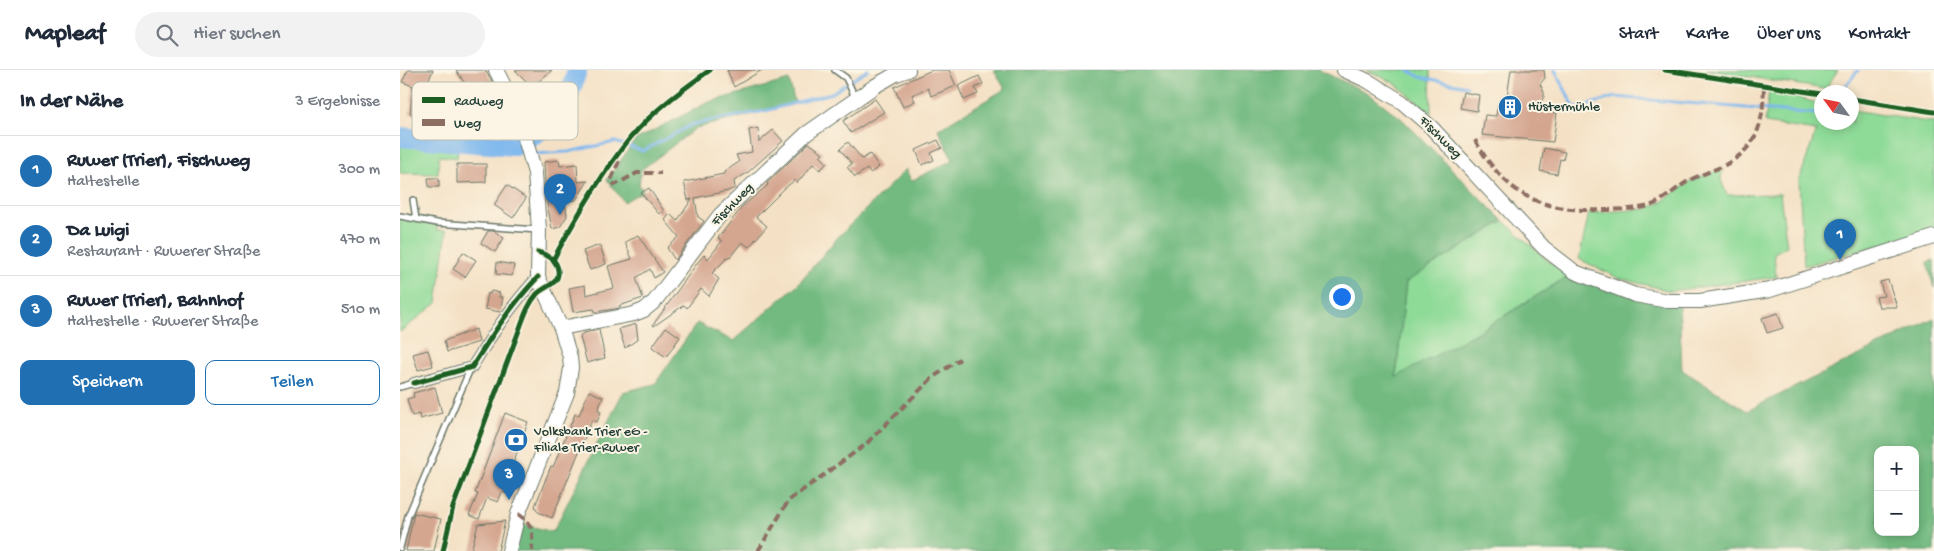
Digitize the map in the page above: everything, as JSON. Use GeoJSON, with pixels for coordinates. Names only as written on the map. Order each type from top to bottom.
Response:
{"type":"FeatureCollection","features":[{"type":"Feature","properties":{"kind":"main road"},"geometry":{"type":"LineString","coordinates":[[496,70],[503,82]]}},
{"type":"Feature","properties":{"kind":"main road","name":"Fischweg"},"geometry":{"type":"LineString","coordinates":[[1344,70],[1368,81],[1402,102],[1424,121],[1460,157],[1520,224],[1544,248],[1575,272],[1635,295],[1668,301],[1700,301],[1770,290],[1934,237]]}},
{"type":"Feature","properties":{"kind":"main road","name":"Fischweg"},"geometry":{"type":"LineString","coordinates":[[561,328],[634,314],[644,310],[654,302],[720,215],[806,134],[900,71]]}},
{"type":"Feature","properties":{"kind":"main road"},"geometry":{"type":"LineString","coordinates":[[509,551],[518,514],[567,393],[571,368],[570,357],[561,328],[538,277],[539,230],[535,173],[525,140]]}},
{"type":"Feature","properties":{"kind":"street"},"geometry":{"type":"LineString","coordinates":[[414,383],[472,367],[500,323],[523,292],[538,277]]}},
{"type":"Feature","properties":{"kind":"lane"},"geometry":{"type":"LineString","coordinates":[[835,70],[846,78],[856,99]]}},
{"type":"Feature","properties":{"kind":"lane"},"geometry":{"type":"LineString","coordinates":[[413,200],[416,219]]}},
{"type":"Feature","properties":{"kind":"lane"},"geometry":{"type":"LineString","coordinates":[[400,216],[438,223],[539,230]]}},
{"type":"Feature","properties":{"kind":"lane"},"geometry":{"type":"LineString","coordinates":[[400,548],[408,516],[472,367]]}},
{"type":"Feature","properties":{"kind":"lane"},"geometry":{"type":"LineString","coordinates":[[400,387],[414,383]]}},
{"type":"Feature","properties":{"kind":"green space"},"geometry":{"type":"Polygon","coordinates":[[[994,70],[1319,70],[1368,93],[1402,119],[1503,221],[1406,282],[1396,377],[1482,330],[1575,272],[1679,302],[1682,370],[1747,411],[1934,318],[1934,551],[512,551],[518,523],[553,532],[623,392],[655,384],[697,323],[733,341],[797,285],[839,236],[906,169],[911,181],[953,160],[938,129],[1005,89],[994,70]]]}},
{"type":"Feature","properties":{"kind":"green space"},"geometry":{"type":"Polygon","coordinates":[[[1367,70],[1430,70],[1431,113],[1394,83],[1367,70]]]}},
{"type":"Feature","properties":{"kind":"green space"},"geometry":{"type":"Polygon","coordinates":[[[1707,70],[1838,70],[1828,85],[1814,85],[1814,87],[1707,70]]]}},
{"type":"Feature","properties":{"kind":"green space"},"geometry":{"type":"Polygon","coordinates":[[[789,80],[795,104],[696,128],[641,170],[639,185],[643,191],[624,202],[607,180],[635,140],[709,102],[789,80]]]}},
{"type":"Feature","properties":{"kind":"green space"},"geometry":{"type":"Polygon","coordinates":[[[1769,90],[1814,102],[1814,130],[1859,130],[1859,111],[1934,123],[1934,230],[1804,266],[1799,181],[1816,131],[1765,123],[1769,90]]]}},
{"type":"Feature","properties":{"kind":"green space"},"geometry":{"type":"Polygon","coordinates":[[[400,131],[412,132],[412,140],[459,140],[457,158],[439,156],[438,174],[400,173],[400,131]]]}},
{"type":"Feature","properties":{"kind":"green space"},"geometry":{"type":"Polygon","coordinates":[[[1722,169],[1721,180],[1727,195],[1780,194],[1787,246],[1774,253],[1776,277],[1671,291],[1618,278],[1579,259],[1589,213],[1646,209],[1663,201],[1692,180],[1722,169]]]}},
{"type":"Feature","properties":{"kind":"green space"},"geometry":{"type":"Polygon","coordinates":[[[400,217],[438,225],[437,230],[447,230],[437,303],[400,332],[400,217]]]}},
{"type":"Feature","properties":{"kind":"green space"},"geometry":{"type":"Polygon","coordinates":[[[1504,221],[1548,261],[1575,272],[1481,330],[1396,378],[1406,282],[1504,221]]]}},
{"type":"Feature","properties":{"kind":"green space"},"geometry":{"type":"Polygon","coordinates":[[[1934,260],[1934,288],[1927,262],[1934,260]]]}},
{"type":"Feature","properties":{"kind":"building"},"geometry":{"type":"Polygon","coordinates":[[[408,70],[433,70],[428,82],[412,82],[412,86],[402,82],[408,70]]]}},
{"type":"Feature","properties":{"kind":"building"},"geometry":{"type":"Polygon","coordinates":[[[456,70],[485,70],[492,81],[490,82],[464,82],[456,70]]]}},
{"type":"Feature","properties":{"kind":"building"},"geometry":{"type":"Polygon","coordinates":[[[515,70],[552,70],[538,82],[527,82],[515,70]]]}},
{"type":"Feature","properties":{"kind":"building"},"geometry":{"type":"Polygon","coordinates":[[[727,70],[762,70],[734,87],[727,70]]]}},
{"type":"Feature","properties":{"kind":"building"},"geometry":{"type":"Polygon","coordinates":[[[932,70],[949,70],[956,86],[931,96],[928,88],[912,95],[915,101],[903,107],[894,87],[932,70]]]}},
{"type":"Feature","properties":{"kind":"building","name":"Hüstermühle"},"geometry":{"type":"Polygon","coordinates":[[[1511,70],[1544,70],[1545,78],[1540,84],[1544,97],[1536,110],[1557,113],[1553,142],[1482,135],[1485,115],[1496,116],[1498,103],[1506,104],[1511,70]]]}},
{"type":"Feature","properties":{"kind":"building"},"geometry":{"type":"Polygon","coordinates":[[[979,76],[983,84],[975,88],[978,94],[964,100],[958,86],[979,76]]]}},
{"type":"Feature","properties":{"kind":"building"},"geometry":{"type":"Polygon","coordinates":[[[1463,92],[1479,95],[1477,111],[1460,108],[1463,92]]]}},
{"type":"Feature","properties":{"kind":"building"},"geometry":{"type":"Polygon","coordinates":[[[412,95],[412,114],[410,114],[412,95]]]}},
{"type":"Feature","properties":{"kind":"building"},"geometry":{"type":"Polygon","coordinates":[[[875,99],[884,112],[851,133],[843,121],[875,99]]]}},
{"type":"Feature","properties":{"kind":"building"},"geometry":{"type":"Polygon","coordinates":[[[758,128],[759,142],[773,130],[783,141],[747,173],[734,181],[735,188],[695,198],[698,217],[704,221],[675,260],[667,248],[679,237],[665,220],[670,214],[677,221],[692,199],[688,200],[684,182],[724,174],[724,172],[739,162],[736,155],[752,152],[749,130],[758,128]]]}},
{"type":"Feature","properties":{"kind":"building"},"geometry":{"type":"Polygon","coordinates":[[[938,140],[942,148],[931,153],[934,160],[922,165],[916,150],[938,140]]]}},
{"type":"Feature","properties":{"kind":"building"},"geometry":{"type":"Polygon","coordinates":[[[848,142],[862,159],[870,154],[879,167],[870,173],[867,169],[855,177],[847,167],[852,164],[840,149],[848,142]]]}},
{"type":"Feature","properties":{"kind":"building"},"geometry":{"type":"Polygon","coordinates":[[[809,143],[823,153],[820,156],[827,163],[820,170],[813,164],[797,183],[795,180],[785,188],[756,217],[767,226],[749,247],[742,242],[730,257],[712,273],[719,279],[709,296],[701,289],[687,308],[684,305],[654,326],[698,262],[704,255],[708,259],[722,241],[718,238],[743,206],[768,185],[767,183],[809,143]]]}},
{"type":"Feature","properties":{"kind":"building"},"geometry":{"type":"Polygon","coordinates":[[[1544,148],[1565,152],[1563,160],[1560,159],[1557,174],[1540,171],[1544,148]]]}},
{"type":"Feature","properties":{"kind":"building"},"geometry":{"type":"Polygon","coordinates":[[[559,160],[560,166],[577,164],[578,182],[588,181],[576,200],[565,201],[567,216],[560,227],[552,229],[546,198],[544,162],[559,160]]]}},
{"type":"Feature","properties":{"kind":"building"},"geometry":{"type":"Polygon","coordinates":[[[457,164],[486,164],[486,182],[457,183],[457,164]]]}},
{"type":"Feature","properties":{"kind":"building"},"geometry":{"type":"Polygon","coordinates":[[[428,178],[439,178],[439,187],[429,187],[428,178]]]}},
{"type":"Feature","properties":{"kind":"building"},"geometry":{"type":"Polygon","coordinates":[[[507,185],[526,198],[513,218],[494,205],[507,185]]]}},
{"type":"Feature","properties":{"kind":"building"},"geometry":{"type":"Polygon","coordinates":[[[649,188],[664,211],[659,214],[641,193],[649,188]]]}},
{"type":"Feature","properties":{"kind":"building"},"geometry":{"type":"Polygon","coordinates":[[[488,231],[494,231],[504,238],[495,252],[481,243],[488,231]]]}},
{"type":"Feature","properties":{"kind":"building"},"geometry":{"type":"Polygon","coordinates":[[[638,235],[663,272],[654,278],[650,269],[636,278],[643,298],[619,306],[620,308],[595,312],[594,309],[573,312],[569,288],[585,285],[586,295],[614,288],[608,266],[632,259],[625,242],[638,235]]]}},
{"type":"Feature","properties":{"kind":"building"},"geometry":{"type":"Polygon","coordinates":[[[600,245],[606,264],[590,270],[583,251],[600,245]]]}},
{"type":"Feature","properties":{"kind":"building"},"geometry":{"type":"Polygon","coordinates":[[[463,252],[476,260],[465,277],[453,269],[463,252]]]}},
{"type":"Feature","properties":{"kind":"building"},"geometry":{"type":"Polygon","coordinates":[[[497,262],[514,265],[512,276],[496,274],[497,262]]]}},
{"type":"Feature","properties":{"kind":"building"},"geometry":{"type":"Polygon","coordinates":[[[1888,280],[1897,307],[1879,307],[1876,297],[1884,296],[1880,282],[1888,280]]]}},
{"type":"Feature","properties":{"kind":"building"},"geometry":{"type":"Polygon","coordinates":[[[491,291],[500,293],[499,297],[503,297],[500,312],[485,309],[488,293],[490,294],[491,291]]]}},
{"type":"Feature","properties":{"kind":"building"},"geometry":{"type":"Polygon","coordinates":[[[1778,313],[1783,328],[1767,333],[1762,318],[1778,313]]]}},
{"type":"Feature","properties":{"kind":"building"},"geometry":{"type":"Polygon","coordinates":[[[636,324],[638,339],[625,348],[619,329],[636,324]]]}},
{"type":"Feature","properties":{"kind":"building"},"geometry":{"type":"Polygon","coordinates":[[[666,327],[680,337],[666,357],[652,347],[666,327]]]}},
{"type":"Feature","properties":{"kind":"building"},"geometry":{"type":"Polygon","coordinates":[[[476,329],[479,342],[447,352],[444,341],[476,329]]]}},
{"type":"Feature","properties":{"kind":"building"},"geometry":{"type":"Polygon","coordinates":[[[599,330],[605,358],[587,363],[580,337],[583,333],[599,330]]]}},
{"type":"Feature","properties":{"kind":"building"},"geometry":{"type":"Polygon","coordinates":[[[428,350],[433,366],[418,370],[413,354],[428,350]]]}},
{"type":"Feature","properties":{"kind":"building"},"geometry":{"type":"Polygon","coordinates":[[[435,387],[442,413],[420,419],[419,414],[412,416],[407,399],[414,397],[413,393],[435,387]]]}},
{"type":"Feature","properties":{"kind":"building"},"geometry":{"type":"Polygon","coordinates":[[[589,391],[603,397],[598,410],[601,412],[597,422],[592,420],[552,518],[538,512],[535,506],[575,414],[579,415],[589,391]]]}},
{"type":"Feature","properties":{"kind":"building"},"geometry":{"type":"Polygon","coordinates":[[[505,413],[528,422],[507,480],[513,483],[508,494],[502,492],[498,502],[487,498],[479,519],[469,515],[478,494],[475,493],[505,413]]]}},
{"type":"Feature","properties":{"kind":"building"},"geometry":{"type":"Polygon","coordinates":[[[414,513],[441,519],[434,551],[406,551],[414,513]]]}},
{"type":"Feature","properties":{"kind":"building"},"geometry":{"type":"Polygon","coordinates":[[[505,521],[498,551],[471,551],[478,524],[505,521]]]}},
{"type":"Feature","properties":{"kind":"waterway"},"geometry":{"type":"LineString","coordinates":[[573,82],[577,70]]}},
{"type":"Feature","properties":{"kind":"waterway"},"geometry":{"type":"LineString","coordinates":[[533,154],[568,152],[615,142],[643,151],[693,124],[765,111],[832,93],[868,70]]}},
{"type":"Feature","properties":{"kind":"waterway"},"geometry":{"type":"LineString","coordinates":[[1408,70],[1420,77],[1467,86]]}},
{"type":"Feature","properties":{"kind":"waterway"},"geometry":{"type":"LineString","coordinates":[[1555,70],[1575,109]]}},
{"type":"Feature","properties":{"kind":"waterway"},"geometry":{"type":"LineString","coordinates":[[1846,85],[1858,70]]}},
{"type":"Feature","properties":{"kind":"waterway"},"geometry":{"type":"LineString","coordinates":[[1558,108],[1575,109],[1615,97],[1814,114]]}},
{"type":"Feature","properties":{"kind":"waterway"},"geometry":{"type":"LineString","coordinates":[[400,137],[412,138]]}},
{"type":"Feature","properties":{"kind":"waterway"},"geometry":{"type":"LineString","coordinates":[[438,140],[515,146],[525,140]]}},
{"type":"Feature","properties":{"kind":"waterway"},"geometry":{"type":"LineString","coordinates":[[515,146],[523,150]]}},
{"type":"Feature","properties":{"kind":"marked path"},"geometry":{"type":"LineString","coordinates":[[1475,140],[1487,159],[1514,188],[1528,197],[1545,204],[1583,210],[1641,208],[1657,203],[1690,180],[1725,165],[1746,150],[1757,131],[1760,121],[1764,85]]}},
{"type":"Feature","properties":{"kind":"marked path"},"geometry":{"type":"LineString","coordinates":[[619,161],[611,180],[615,185],[637,173],[661,173]]}},
{"type":"Feature","properties":{"kind":"marked path"},"geometry":{"type":"LineString","coordinates":[[758,551],[789,500],[865,445],[932,378],[960,359]]}},
{"type":"Feature","properties":{"kind":"marked path"},"geometry":{"type":"LineString","coordinates":[[518,514],[530,526],[532,551]]}},
{"type":"Feature","properties":{"kind":"cycle path"},"geometry":{"type":"LineString","coordinates":[[553,260],[589,196],[631,137],[678,93],[710,70]]}},
{"type":"Feature","properties":{"kind":"cycle path"},"geometry":{"type":"LineString","coordinates":[[1665,70],[1814,93]]}},
{"type":"Feature","properties":{"kind":"cycle path"},"geometry":{"type":"LineString","coordinates":[[1859,100],[1934,112]]}},
{"type":"Feature","properties":{"kind":"cycle path"},"geometry":{"type":"LineString","coordinates":[[443,551],[453,507],[526,313],[537,294],[557,278],[558,268],[554,262],[549,257],[538,252]]}},
{"type":"Feature","properties":{"kind":"cycle path"},"geometry":{"type":"LineString","coordinates":[[414,383],[472,367],[511,309],[538,277]]}},
{"type":"Feature","properties":{"kind":"place","name":"Hüstermühle"},"geometry":{"type":"Point","coordinates":[1510,107]}},
{"type":"Feature","properties":{"kind":"place","name":"Da Luigi"},"geometry":{"type":"Point","coordinates":[560,215]}},
{"type":"Feature","properties":{"kind":"place","name":"Ruwer (Trier), Fischweg"},"geometry":{"type":"Point","coordinates":[1840,260]}},
{"type":"Feature","properties":{"kind":"place","name":"Volksbank Trier eG - Filiale Trier-Ruwer"},"geometry":{"type":"Point","coordinates":[516,440]}},
{"type":"Feature","properties":{"kind":"place","name":"Ruwer (Trier), Bahnhof"},"geometry":{"type":"Point","coordinates":[509,500]}}]}
